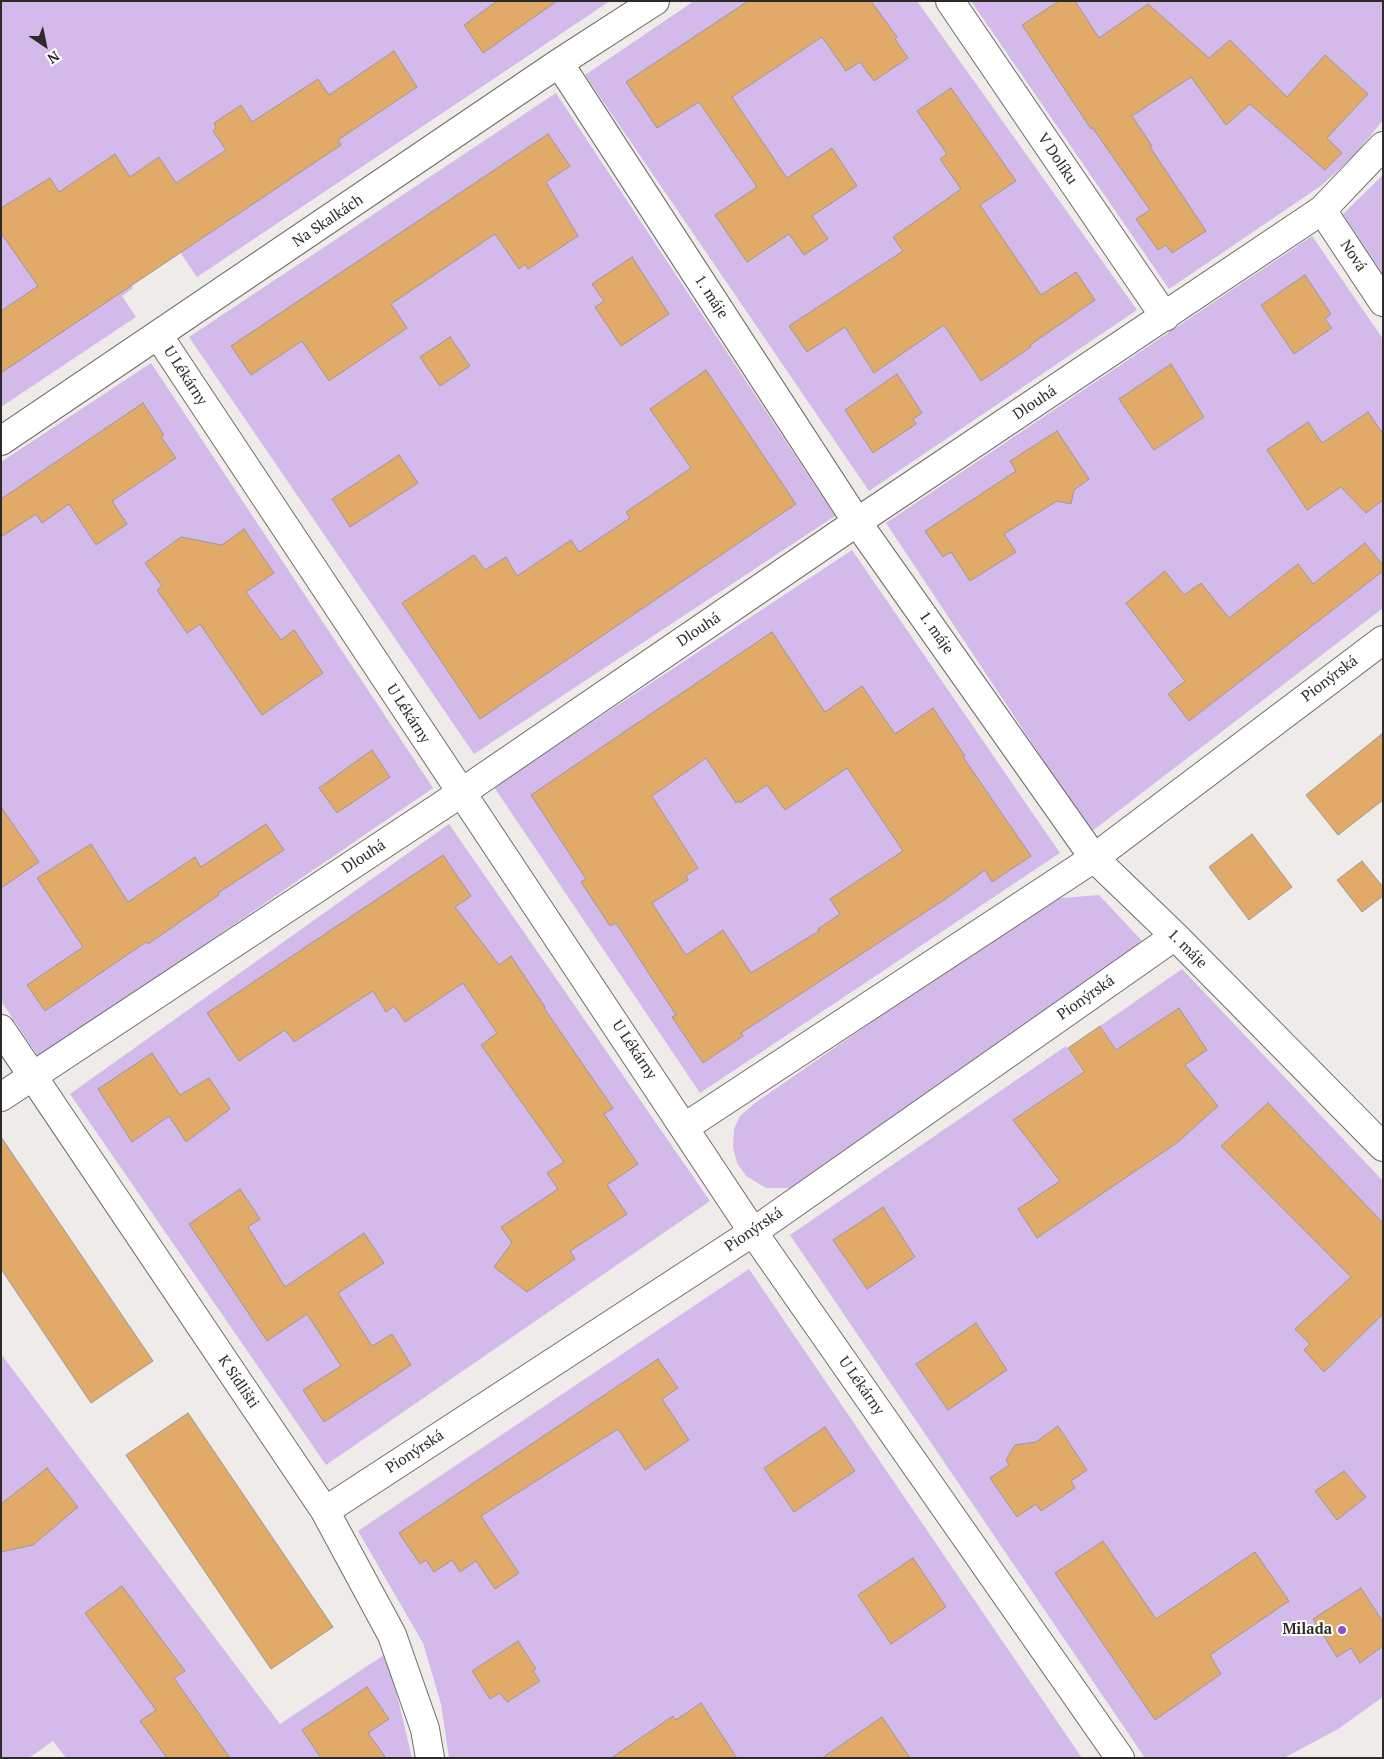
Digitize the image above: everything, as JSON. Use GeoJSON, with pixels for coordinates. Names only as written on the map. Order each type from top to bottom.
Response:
{"type":"FeatureCollection","features":[{"type":"Feature","properties":{"kind":"street","name":"Na Skalkách"},"geometry":{"type":"LineString","coordinates":[[1,441],[655,1]]}},
{"type":"Feature","properties":{"kind":"street","name":"V Dolíku"},"geometry":{"type":"LineString","coordinates":[[950,1],[1165,316]]}},
{"type":"Feature","properties":{"kind":"street","name":"1. máje"},"geometry":{"type":"LineString","coordinates":[[559,64],[857,522],[1094,858],[1175,936],[1383,1147]]}},
{"type":"Feature","properties":{"kind":"street","name":"Dlouhá"},"geometry":{"type":"LineString","coordinates":[[1,1097],[461,793],[857,522],[1322,210],[1383,146]]}},
{"type":"Feature","properties":{"kind":"street","name":"Nová"},"geometry":{"type":"LineString","coordinates":[[1322,210],[1383,302]]}},
{"type":"Feature","properties":{"kind":"street","name":"U Lékárny"},"geometry":{"type":"LineString","coordinates":[[158,335],[753,1232],[1120,1758]]}},
{"type":"Feature","properties":{"kind":"street","name":"Pionýrská"},"geometry":{"type":"LineString","coordinates":[[685,1127],[1094,858],[1383,640]]}},
{"type":"Feature","properties":{"kind":"street","name":"Pionýrská"},"geometry":{"type":"LineString","coordinates":[[325,1511],[753,1232],[1175,936]]}},
{"type":"Feature","properties":{"kind":"street","name":"K Sídlišti"},"geometry":{"type":"LineString","coordinates":[[1,1029],[325,1511],[392,1635],[426,1729],[430,1758]]}},
{"type":"Feature","properties":{"kind":"shaded area"},"geometry":{"type":"Polygon","coordinates":[[[1,1],[610,1],[197,277],[114,156],[108,252],[133,288],[122,296],[136,317],[1,407],[1,1]]]}},
{"type":"Feature","properties":{"kind":"shaded area"},"geometry":{"type":"Polygon","coordinates":[[[694,1],[917,1],[1137,310],[869,491],[585,75],[694,1]]]}},
{"type":"Feature","properties":{"kind":"shaded area"},"geometry":{"type":"Polygon","coordinates":[[[971,1],[1383,1],[1383,120],[1355,155],[1322,185],[1169,289],[971,1]]]}},
{"type":"Feature","properties":{"kind":"shaded area"},"geometry":{"type":"Polygon","coordinates":[[[556,93],[835,516],[474,754],[189,337],[556,93]]]}},
{"type":"Feature","properties":{"kind":"shaded area"},"geometry":{"type":"Polygon","coordinates":[[[1383,175],[1383,274],[1343,214],[1383,175]]]}},
{"type":"Feature","properties":{"kind":"shaded area"},"geometry":{"type":"Polygon","coordinates":[[[1312,236],[1383,339],[1383,608],[1091,832],[886,523],[1312,236]]]}},
{"type":"Feature","properties":{"kind":"shaded area"},"geometry":{"type":"Polygon","coordinates":[[[151,363],[433,788],[39,1058],[1,1001],[1,462],[151,363]]]}},
{"type":"Feature","properties":{"kind":"shaded area"},"geometry":{"type":"Polygon","coordinates":[[[852,550],[1060,853],[700,1093],[494,787],[852,550]]]}},
{"type":"Feature","properties":{"kind":"shaded area"},"geometry":{"type":"Polygon","coordinates":[[[449,824],[710,1201],[326,1465],[70,1094],[449,824]]]}},
{"type":"Feature","properties":{"kind":"shaded area"},"geometry":{"type":"Polygon","coordinates":[[[1099,895],[1144,943],[799,1188],[766,1188],[746,1176],[737,1163],[733,1147],[734,1129],[740,1116],[755,1103],[1049,899],[1099,895]]]}},
{"type":"Feature","properties":{"kind":"shaded area"},"geometry":{"type":"Polygon","coordinates":[[[1182,969],[1383,1181],[1383,1697],[1338,1729],[1284,1758],[1145,1758],[790,1235],[1066,1046],[1099,1097],[1131,1072],[1100,1026],[1182,969]]]}},
{"type":"Feature","properties":{"kind":"shaded area"},"geometry":{"type":"Polygon","coordinates":[[[749,1269],[1082,1758],[449,1758],[441,1704],[423,1643],[358,1531],[749,1269]]]}},
{"type":"Feature","properties":{"kind":"shaded area"},"geometry":{"type":"Polygon","coordinates":[[[1,1354],[280,1724],[387,1653],[412,1758],[66,1758],[53,1741],[29,1758],[1,1758],[1,1354]]]}},
{"type":"Feature","properties":{"kind":"building"},"geometry":{"type":"Polygon","coordinates":[[[497,1],[557,1],[483,53],[464,25],[497,1]]]}},
{"type":"Feature","properties":{"kind":"building"},"geometry":{"type":"Polygon","coordinates":[[[748,1],[871,1],[897,37],[895,39],[908,58],[874,81],[860,62],[846,71],[822,37],[732,97],[787,178],[832,148],[857,186],[812,216],[828,239],[804,255],[789,234],[747,262],[715,215],[757,187],[699,102],[657,128],[626,82],[748,1]]]}},
{"type":"Feature","properties":{"kind":"building"},"geometry":{"type":"Polygon","coordinates":[[[1059,1],[1075,1],[1099,38],[1148,4],[1209,58],[1230,40],[1287,97],[1325,55],[1368,94],[1327,138],[1342,153],[1325,170],[1250,104],[1226,125],[1191,77],[1132,116],[1152,146],[1150,147],[1206,231],[1172,253],[1166,245],[1158,250],[1136,219],[1150,210],[1092,127],[1091,129],[1022,25],[1059,1]]]}},
{"type":"Feature","properties":{"kind":"building"},"geometry":{"type":"Polygon","coordinates":[[[394,51],[417,87],[338,140],[341,145],[1,373],[1,311],[38,286],[1,233],[1,208],[50,178],[59,192],[115,154],[130,177],[159,157],[176,183],[226,150],[213,131],[216,128],[214,123],[241,105],[252,122],[318,79],[329,95],[394,51]]]}},
{"type":"Feature","properties":{"kind":"building"},"geometry":{"type":"Polygon","coordinates":[[[951,88],[1016,181],[980,205],[1041,295],[1076,272],[1095,300],[981,381],[944,325],[874,373],[845,327],[807,352],[789,326],[903,251],[893,237],[961,189],[940,159],[947,154],[917,111],[951,88]]]}},
{"type":"Feature","properties":{"kind":"building"},"geometry":{"type":"Polygon","coordinates":[[[548,134],[570,166],[546,182],[578,236],[528,269],[525,264],[519,269],[495,234],[391,304],[407,328],[329,381],[302,341],[251,375],[231,346],[548,134]]]}},
{"type":"Feature","properties":{"kind":"building"},"geometry":{"type":"Polygon","coordinates":[[[632,257],[669,314],[621,346],[595,307],[604,301],[592,284],[632,257]]]}},
{"type":"Feature","properties":{"kind":"building"},"geometry":{"type":"Polygon","coordinates":[[[1305,275],[1331,314],[1325,319],[1332,328],[1294,354],[1261,305],[1305,275]]]}},
{"type":"Feature","properties":{"kind":"building"},"geometry":{"type":"Polygon","coordinates":[[[450,337],[470,366],[440,386],[420,357],[450,337]]]}},
{"type":"Feature","properties":{"kind":"building"},"geometry":{"type":"Polygon","coordinates":[[[1171,364],[1204,417],[1154,450],[1119,399],[1171,364]]]}},
{"type":"Feature","properties":{"kind":"building"},"geometry":{"type":"Polygon","coordinates":[[[706,370],[796,504],[480,719],[402,603],[474,555],[485,570],[506,557],[517,576],[571,540],[579,552],[630,518],[626,512],[691,468],[650,409],[706,370]]]}},
{"type":"Feature","properties":{"kind":"building"},"geometry":{"type":"Polygon","coordinates":[[[897,374],[922,413],[913,419],[916,424],[873,453],[845,410],[897,374]]]}},
{"type":"Feature","properties":{"kind":"building"},"geometry":{"type":"Polygon","coordinates":[[[143,403],[164,435],[161,437],[176,458],[112,501],[127,524],[96,545],[69,504],[42,523],[36,514],[1,537],[1,499],[143,403]]]}},
{"type":"Feature","properties":{"kind":"building"},"geometry":{"type":"Polygon","coordinates":[[[1368,412],[1383,434],[1383,500],[1366,513],[1341,487],[1307,510],[1267,450],[1308,422],[1322,443],[1368,412]]]}},
{"type":"Feature","properties":{"kind":"building"},"geometry":{"type":"Polygon","coordinates":[[[1057,431],[1089,479],[1074,490],[1071,504],[1057,501],[1004,534],[1016,552],[970,581],[951,552],[943,557],[925,531],[1016,471],[1010,461],[1057,431]]]}},
{"type":"Feature","properties":{"kind":"building"},"geometry":{"type":"Polygon","coordinates":[[[399,455],[418,483],[350,527],[332,499],[399,455]]]}},
{"type":"Feature","properties":{"kind":"building"},"geometry":{"type":"Polygon","coordinates":[[[244,529],[274,573],[246,592],[281,640],[294,630],[323,673],[262,715],[200,624],[187,633],[157,590],[162,586],[145,563],[181,537],[222,545],[244,529]]]}},
{"type":"Feature","properties":{"kind":"building"},"geometry":{"type":"Polygon","coordinates":[[[1365,543],[1383,565],[1383,571],[1189,721],[1168,694],[1185,681],[1126,603],[1165,571],[1184,595],[1201,583],[1229,618],[1298,564],[1313,584],[1365,543]]]}},
{"type":"Feature","properties":{"kind":"building"},"geometry":{"type":"Polygon","coordinates":[[[772,632],[825,712],[862,686],[895,734],[933,708],[965,756],[963,757],[1031,856],[992,882],[985,870],[950,896],[741,1033],[743,1036],[703,1063],[672,1017],[676,1015],[616,923],[610,926],[581,882],[586,879],[531,795],[772,632]],[[706,758],[652,796],[698,868],[686,876],[688,880],[652,903],[686,955],[723,930],[751,973],[819,931],[818,929],[840,914],[830,899],[903,851],[847,768],[785,810],[767,785],[740,803],[739,801],[736,803],[706,758]]]}},
{"type":"Feature","properties":{"kind":"building"},"geometry":{"type":"Polygon","coordinates":[[[1383,733],[1383,800],[1338,835],[1306,795],[1383,733]]]}},
{"type":"Feature","properties":{"kind":"building"},"geometry":{"type":"Polygon","coordinates":[[[372,750],[390,777],[337,813],[319,788],[372,750]]]}},
{"type":"Feature","properties":{"kind":"building"},"geometry":{"type":"Polygon","coordinates":[[[1,807],[39,862],[1,888],[1,807]]]}},
{"type":"Feature","properties":{"kind":"building"},"geometry":{"type":"Polygon","coordinates":[[[266,824],[284,850],[218,893],[219,895],[148,944],[146,942],[45,1011],[27,985],[83,947],[37,878],[91,844],[128,902],[195,857],[201,867],[266,824]]]}},
{"type":"Feature","properties":{"kind":"building"},"geometry":{"type":"Polygon","coordinates":[[[1252,834],[1292,887],[1249,920],[1209,867],[1252,834]]]}},
{"type":"Feature","properties":{"kind":"building"},"geometry":{"type":"Polygon","coordinates":[[[443,855],[471,896],[455,907],[499,965],[511,956],[544,1008],[613,1108],[604,1114],[638,1164],[607,1185],[627,1214],[570,1251],[575,1259],[527,1292],[494,1267],[512,1243],[501,1227],[558,1189],[547,1173],[564,1162],[481,1045],[497,1033],[463,983],[405,1022],[394,1006],[386,1012],[373,991],[294,1042],[285,1030],[239,1061],[207,1013],[443,855]]]}},
{"type":"Feature","properties":{"kind":"building"},"geometry":{"type":"Polygon","coordinates":[[[1362,861],[1383,887],[1383,896],[1362,912],[1337,880],[1362,861]]]}},
{"type":"Feature","properties":{"kind":"building"},"geometry":{"type":"Polygon","coordinates":[[[1179,1008],[1207,1050],[1185,1065],[1218,1106],[1178,1142],[1037,1238],[1018,1209],[1060,1181],[1013,1120],[1084,1072],[1068,1048],[1100,1026],[1116,1050],[1179,1008]]]}},
{"type":"Feature","properties":{"kind":"building"},"geometry":{"type":"Polygon","coordinates":[[[152,1053],[180,1095],[209,1078],[230,1109],[186,1142],[169,1116],[132,1142],[98,1089],[152,1053]]]}},
{"type":"Feature","properties":{"kind":"building"},"geometry":{"type":"Polygon","coordinates":[[[1268,1103],[1383,1223],[1383,1314],[1324,1372],[1304,1350],[1310,1344],[1295,1329],[1351,1277],[1221,1146],[1268,1103]]]}},
{"type":"Feature","properties":{"kind":"building"},"geometry":{"type":"Polygon","coordinates":[[[1,1137],[153,1361],[91,1403],[1,1269],[1,1137]]]}},
{"type":"Feature","properties":{"kind":"building"},"geometry":{"type":"Polygon","coordinates":[[[240,1189],[260,1219],[248,1227],[285,1287],[364,1233],[384,1263],[338,1293],[372,1346],[392,1334],[411,1365],[324,1422],[303,1390],[341,1366],[307,1314],[267,1341],[189,1224],[240,1189]]]}},
{"type":"Feature","properties":{"kind":"building"},"geometry":{"type":"Polygon","coordinates":[[[883,1207],[915,1257],[867,1289],[833,1240],[883,1207]]]}},
{"type":"Feature","properties":{"kind":"building"},"geometry":{"type":"Polygon","coordinates":[[[976,1323],[1007,1370],[948,1410],[916,1364],[976,1323]]]}},
{"type":"Feature","properties":{"kind":"building"},"geometry":{"type":"Polygon","coordinates":[[[658,1359],[678,1388],[662,1399],[689,1440],[645,1470],[618,1429],[481,1516],[519,1573],[495,1589],[476,1561],[460,1572],[452,1560],[434,1572],[426,1560],[420,1564],[399,1533],[658,1359]]]}},
{"type":"Feature","properties":{"kind":"building"},"geometry":{"type":"Polygon","coordinates":[[[188,1413],[333,1627],[271,1669],[126,1455],[188,1413]]]}},
{"type":"Feature","properties":{"kind":"building"},"geometry":{"type":"Polygon","coordinates":[[[1058,1426],[1087,1470],[1071,1481],[1075,1488],[1041,1511],[1036,1504],[1017,1517],[990,1478],[1009,1465],[1006,1460],[1015,1445],[1036,1442],[1058,1426]]]}},
{"type":"Feature","properties":{"kind":"building"},"geometry":{"type":"Polygon","coordinates":[[[825,1427],[855,1471],[794,1512],[764,1468],[825,1427]]]}},
{"type":"Feature","properties":{"kind":"building"},"geometry":{"type":"Polygon","coordinates":[[[47,1468],[78,1507],[33,1545],[1,1552],[1,1504],[47,1468]]]}},
{"type":"Feature","properties":{"kind":"building"},"geometry":{"type":"Polygon","coordinates":[[[1344,1471],[1366,1497],[1337,1520],[1315,1491],[1344,1471]]]}},
{"type":"Feature","properties":{"kind":"building"},"geometry":{"type":"Polygon","coordinates":[[[1103,1541],[1156,1619],[1255,1552],[1289,1601],[1210,1655],[1221,1674],[1155,1720],[1055,1573],[1103,1541]]]}},
{"type":"Feature","properties":{"kind":"building"},"geometry":{"type":"Polygon","coordinates":[[[913,1558],[946,1607],[891,1644],[858,1595],[913,1558]]]}},
{"type":"Feature","properties":{"kind":"building"},"geometry":{"type":"Polygon","coordinates":[[[122,1586],[185,1671],[174,1678],[230,1758],[167,1758],[140,1721],[156,1710],[85,1613],[122,1586]]]}},
{"type":"Feature","properties":{"kind":"building"},"geometry":{"type":"Polygon","coordinates":[[[1361,1588],[1383,1622],[1383,1646],[1360,1663],[1351,1648],[1337,1657],[1313,1619],[1361,1588]]]}},
{"type":"Feature","properties":{"kind":"building"},"geometry":{"type":"Polygon","coordinates":[[[518,1641],[536,1669],[533,1671],[540,1681],[507,1702],[500,1693],[490,1699],[472,1671],[518,1641]]]}},
{"type":"Feature","properties":{"kind":"building"},"geometry":{"type":"Polygon","coordinates":[[[367,1687],[389,1719],[368,1733],[386,1758],[321,1758],[302,1730],[367,1687]]]}},
{"type":"Feature","properties":{"kind":"building"},"geometry":{"type":"Polygon","coordinates":[[[701,1703],[737,1758],[611,1758],[673,1716],[676,1720],[701,1703]]]}},
{"type":"Feature","properties":{"kind":"building"},"geometry":{"type":"Polygon","coordinates":[[[882,1717],[910,1758],[822,1758],[882,1717]]]}},
{"type":"Feature","properties":{"kind":"place","name":"Milada"},"geometry":{"type":"Point","coordinates":[1342,1630]}}]}
